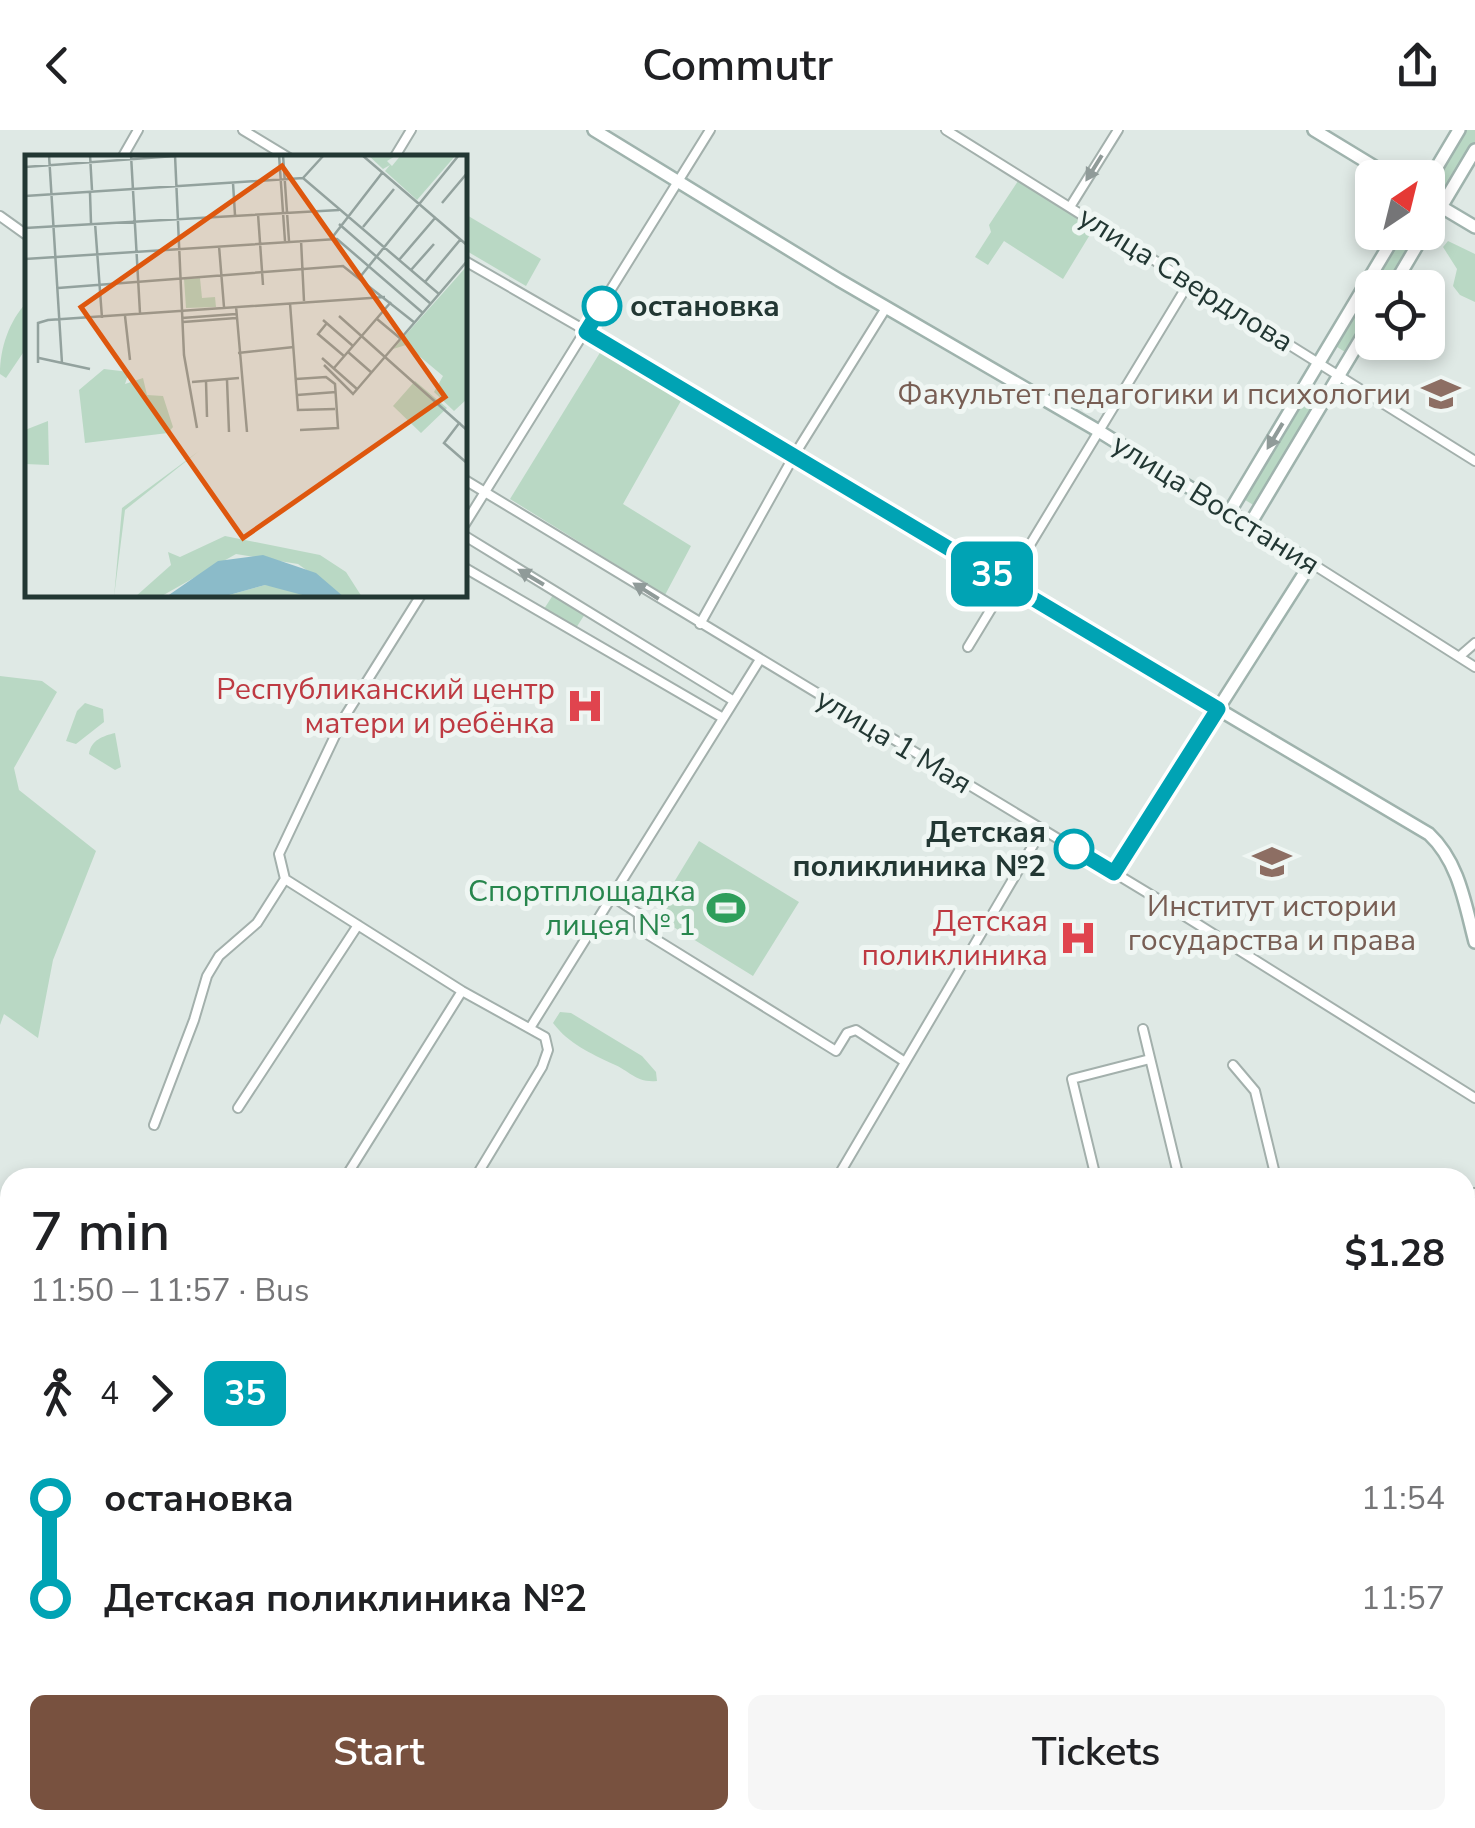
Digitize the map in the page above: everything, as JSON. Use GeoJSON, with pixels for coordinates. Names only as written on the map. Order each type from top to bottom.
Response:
{"type":"FeatureCollection","features":[{"type":"Feature","properties":{"kind":"street"},"geometry":{"type":"LineString","coordinates":[[124,155],[138,130]]}},
{"type":"Feature","properties":{"kind":"street"},"geometry":{"type":"LineString","coordinates":[[242,130],[284,155]]}},
{"type":"Feature","properties":{"kind":"street"},"geometry":{"type":"LineString","coordinates":[[396,155],[411,130]]}},
{"type":"Feature","properties":{"kind":"street","name":"улица Восстания"},"geometry":{"type":"LineString","coordinates":[[594,130],[1230,511],[1475,666]]}},
{"type":"Feature","properties":{"kind":"street"},"geometry":{"type":"LineString","coordinates":[[468,519],[710,130]]}},
{"type":"Feature","properties":{"kind":"street","name":"улица Свердлова"},"geometry":{"type":"LineString","coordinates":[[946,130],[1475,460]]}},
{"type":"Feature","properties":{"kind":"street"},"geometry":{"type":"LineString","coordinates":[[1070,207],[1118,130]]}},
{"type":"Feature","properties":{"kind":"street"},"geometry":{"type":"LineString","coordinates":[[1314,130],[1363,160]]}},
{"type":"Feature","properties":{"kind":"street"},"geometry":{"type":"LineString","coordinates":[[1441,160],[1459,130]]}},
{"type":"Feature","properties":{"kind":"street"},"geometry":{"type":"LineString","coordinates":[[1445,200],[1475,150]]}},
{"type":"Feature","properties":{"kind":"street"},"geometry":{"type":"LineString","coordinates":[[1445,209],[1475,227]]}},
{"type":"Feature","properties":{"kind":"street"},"geometry":{"type":"LineString","coordinates":[[0,216],[25,234]]}},
{"type":"Feature","properties":{"kind":"street"},"geometry":{"type":"LineString","coordinates":[[1230,511],[1386,250]]}},
{"type":"Feature","properties":{"kind":"street"},"geometry":{"type":"LineString","coordinates":[[468,263],[1429,834],[1441,845],[1458,877],[1475,942]]}},
{"type":"Feature","properties":{"kind":"street"},"geometry":{"type":"LineString","coordinates":[[968,646],[1190,281]]}},
{"type":"Feature","properties":{"kind":"street"},"geometry":{"type":"LineString","coordinates":[[700,624],[795,454],[886,308]]}},
{"type":"Feature","properties":{"kind":"street"},"geometry":{"type":"LineString","coordinates":[[1250,524],[1355,349]]}},
{"type":"Feature","properties":{"kind":"street","name":"улица 1 Мая"},"geometry":{"type":"LineString","coordinates":[[468,482],[1114,873],[1475,1098]]}},
{"type":"Feature","properties":{"kind":"street"},"geometry":{"type":"LineString","coordinates":[[468,538],[734,701]]}},
{"type":"Feature","properties":{"kind":"street"},"geometry":{"type":"LineString","coordinates":[[1114,873],[1310,562]]}},
{"type":"Feature","properties":{"kind":"street"},"geometry":{"type":"LineString","coordinates":[[468,570],[723,718]]}},
{"type":"Feature","properties":{"kind":"street"},"geometry":{"type":"LineString","coordinates":[[154,1125],[207,976],[219,956],[258,924],[285,880],[280,854],[342,722],[419,598]]}},
{"type":"Feature","properties":{"kind":"street"},"geometry":{"type":"LineString","coordinates":[[1460,656],[1475,643]]}},
{"type":"Feature","properties":{"kind":"street"},"geometry":{"type":"LineString","coordinates":[[530,1028],[759,660]]}},
{"type":"Feature","properties":{"kind":"street"},"geometry":{"type":"LineString","coordinates":[[843,1168],[1042,830]]}},
{"type":"Feature","properties":{"kind":"street"},"geometry":{"type":"LineString","coordinates":[[285,880],[462,991],[545,1037],[548,1050],[542,1067],[480,1168]]}},
{"type":"Feature","properties":{"kind":"street"},"geometry":{"type":"LineString","coordinates":[[612,897],[639,914],[639,928],[836,1051],[846,1033],[856,1030],[905,1062]]}},
{"type":"Feature","properties":{"kind":"street"},"geometry":{"type":"LineString","coordinates":[[238,1108],[358,926]]}},
{"type":"Feature","properties":{"kind":"street"},"geometry":{"type":"LineString","coordinates":[[351,1168],[462,991]]}},
{"type":"Feature","properties":{"kind":"street"},"geometry":{"type":"LineString","coordinates":[[1144,1029],[1177,1168]]}},
{"type":"Feature","properties":{"kind":"street"},"geometry":{"type":"LineString","coordinates":[[1094,1168],[1072,1079],[1150,1059]]}},
{"type":"Feature","properties":{"kind":"street"},"geometry":{"type":"LineString","coordinates":[[1233,1064],[1254,1091],[1273,1168]]}},
{"type":"Feature","properties":{"kind":"green space"},"geometry":{"type":"Polygon","coordinates":[[[1462,130],[1475,130],[1475,144],[1449,187],[1445,185],[1444,160],[1462,130]]]}},
{"type":"Feature","properties":{"kind":"green space"},"geometry":{"type":"Polygon","coordinates":[[[1018,181],[1094,228],[1063,279],[1004,241],[988,265],[975,257],[991,232],[989,225],[1018,181]]]}},
{"type":"Feature","properties":{"kind":"green space"},"geometry":{"type":"Polygon","coordinates":[[[468,216],[541,259],[526,286],[468,252],[468,216]]]}},
{"type":"Feature","properties":{"kind":"green space"},"geometry":{"type":"Polygon","coordinates":[[[1448,241],[1475,254],[1475,302],[1460,295],[1453,286],[1457,269],[1445,245],[1448,241]]]}},
{"type":"Feature","properties":{"kind":"green space"},"geometry":{"type":"Polygon","coordinates":[[[1392,250],[1407,250],[1395,270],[1380,270],[1392,250]]]}},
{"type":"Feature","properties":{"kind":"green space"},"geometry":{"type":"Polygon","coordinates":[[[25,305],[25,350],[6,378],[0,374],[2,354],[15,318],[25,305]]]}},
{"type":"Feature","properties":{"kind":"green space"},"geometry":{"type":"Polygon","coordinates":[[[1355,310],[1355,335],[1345,352],[1334,345],[1355,310]]]}},
{"type":"Feature","properties":{"kind":"green space"},"geometry":{"type":"Polygon","coordinates":[[[601,351],[682,399],[623,504],[691,546],[665,595],[510,499],[601,351]]]}},
{"type":"Feature","properties":{"kind":"green space"},"geometry":{"type":"Polygon","coordinates":[[[1312,383],[1325,391],[1255,506],[1242,498],[1312,383]]]}},
{"type":"Feature","properties":{"kind":"green space"},"geometry":{"type":"Polygon","coordinates":[[[553,595],[585,614],[576,628],[544,609],[553,595]]]}},
{"type":"Feature","properties":{"kind":"green space"},"geometry":{"type":"Polygon","coordinates":[[[0,676],[42,681],[57,692],[14,768],[19,790],[96,851],[53,960],[38,1038],[4,1014],[0,1025],[0,676]]]}},
{"type":"Feature","properties":{"kind":"green space"},"geometry":{"type":"Polygon","coordinates":[[[85,703],[103,709],[104,722],[76,744],[66,741],[77,711],[85,703]]]}},
{"type":"Feature","properties":{"kind":"green space"},"geometry":{"type":"Polygon","coordinates":[[[115,733],[121,767],[115,770],[89,754],[95,742],[115,733]]]}},
{"type":"Feature","properties":{"kind":"green space","name":"Спортплощадка лицея № 1"},"geometry":{"type":"Polygon","coordinates":[[[699,841],[799,902],[753,976],[654,915],[699,841]]]}},
{"type":"Feature","properties":{"kind":"green space"},"geometry":{"type":"Polygon","coordinates":[[[560,1012],[571,1013],[642,1056],[656,1072],[657,1081],[638,1078],[573,1042],[553,1023],[560,1012]]]}},
{"type":"Feature","properties":{"kind":"bus line","name":"35"},"geometry":{"type":"LineString","coordinates":[[602,306],[586,332],[1218,709],[1114,873],[1074,849]]}},
{"type":"Feature","properties":{"kind":"place","name":"остановка"},"geometry":{"type":"Point","coordinates":[602,306]}},
{"type":"Feature","properties":{"kind":"place","name":"Факультет педагогики и психологии"},"geometry":{"type":"Point","coordinates":[1441,394]}},
{"type":"Feature","properties":{"kind":"place","name":"Республиканский центр матери и ребёнка"},"geometry":{"type":"Point","coordinates":[585,706]}},
{"type":"Feature","properties":{"kind":"place","name":"Детская поликлиника №2"},"geometry":{"type":"Point","coordinates":[1074,849]}},
{"type":"Feature","properties":{"kind":"place","name":"Институт истории государства и права"},"geometry":{"type":"Point","coordinates":[1272,862]}},
{"type":"Feature","properties":{"kind":"place","name":"Спортплощадка лицея № 1"},"geometry":{"type":"Point","coordinates":[726,908]}},
{"type":"Feature","properties":{"kind":"place","name":"Детская поликлиника"},"geometry":{"type":"Point","coordinates":[1078,938]}}]}
